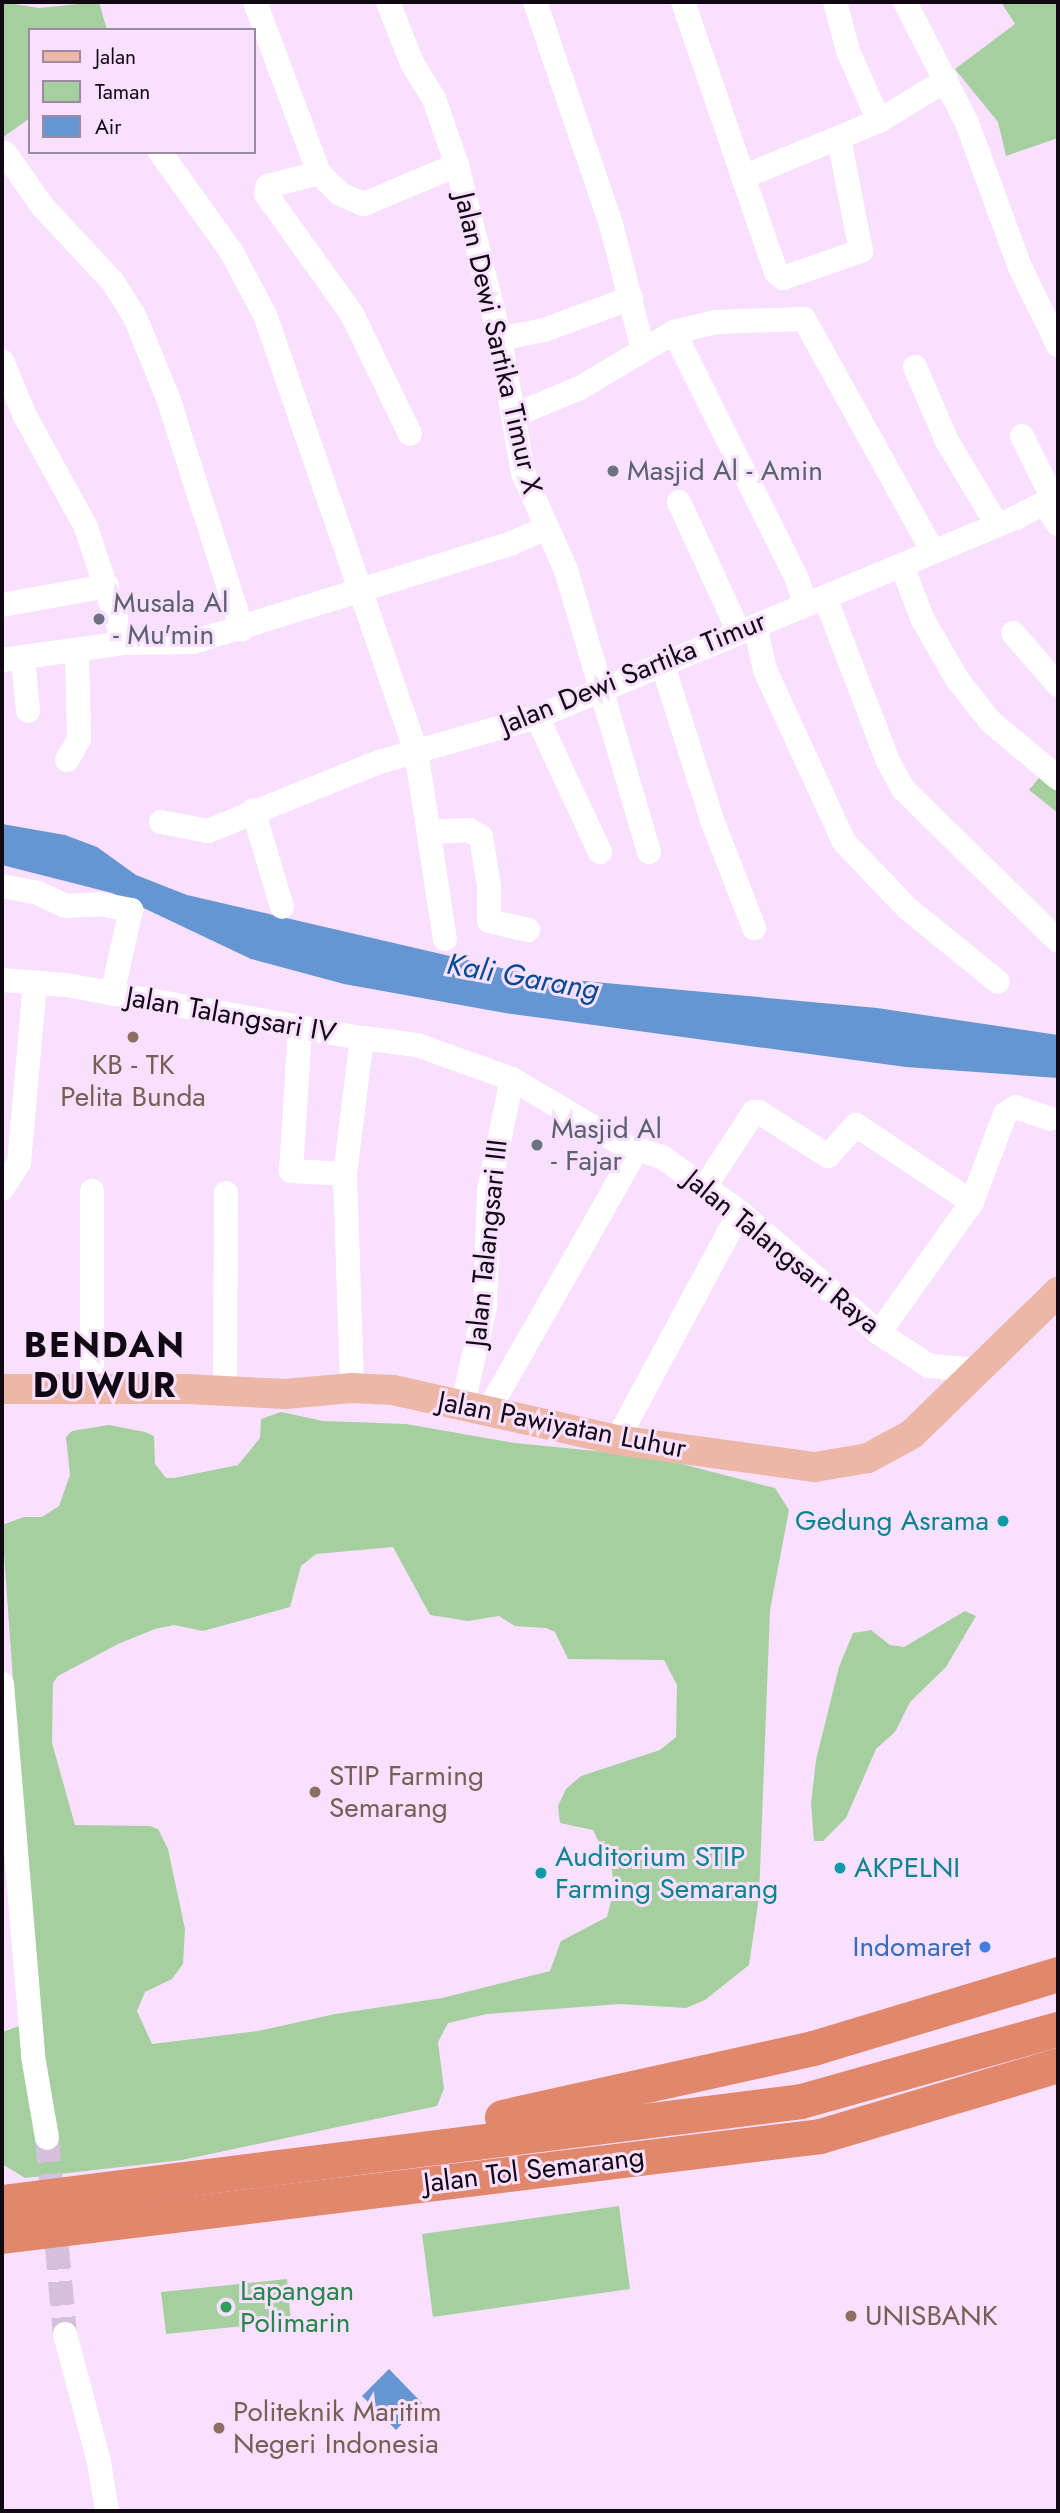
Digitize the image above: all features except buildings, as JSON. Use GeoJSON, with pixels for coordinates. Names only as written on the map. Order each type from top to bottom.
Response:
{"type":"FeatureCollection","features":[{"type":"Feature","properties":{"kind":"highway"},"geometry":{"type":"LineString","coordinates":[[286,2164],[813,2048],[1058,1974]]}},
{"type":"Feature","properties":{"kind":"highway","name":"Jalan Tol Semarang"},"geometry":{"type":"LineString","coordinates":[[2,2202],[801,2101],[1058,2029]]}},
{"type":"Feature","properties":{"kind":"highway","name":"Jalan Tol Semarang"},"geometry":{"type":"LineString","coordinates":[[2,2236],[820,2136],[1058,2065]]}},
{"type":"Feature","properties":{"kind":"main road","name":"Jalan Pawiyatan Luhur"},"geometry":{"type":"LineString","coordinates":[[2,1389],[225,1390],[285,1394],[352,1388],[393,1390],[617,1440],[814,1466],[883,1453],[912,1434],[1058,1292]]}},
{"type":"Feature","properties":{"kind":"street"},"geometry":{"type":"LineString","coordinates":[[255,2],[319,173],[347,200],[362,204],[457,165]]}},
{"type":"Feature","properties":{"kind":"street","name":"Jalan Dewi Sartika Timur X"},"geometry":{"type":"LineString","coordinates":[[388,2],[412,63],[434,99],[457,165],[500,339],[523,473],[544,529],[566,570],[649,852]]}},
{"type":"Feature","properties":{"kind":"street"},"geometry":{"type":"LineString","coordinates":[[535,2],[611,224],[643,350]]}},
{"type":"Feature","properties":{"kind":"street"},"geometry":{"type":"LineString","coordinates":[[683,2],[743,177],[782,278],[861,251],[839,139]]}},
{"type":"Feature","properties":{"kind":"street"},"geometry":{"type":"LineString","coordinates":[[835,2],[848,51],[879,121]]}},
{"type":"Feature","properties":{"kind":"street"},"geometry":{"type":"LineString","coordinates":[[905,2],[967,123],[1020,267],[1058,345]]}},
{"type":"Feature","properties":{"kind":"street"},"geometry":{"type":"LineString","coordinates":[[743,177],[879,121],[946,80]]}},
{"type":"Feature","properties":{"kind":"street"},"geometry":{"type":"LineString","coordinates":[[5,153],[43,207],[113,282],[134,315],[167,398],[242,629]]}},
{"type":"Feature","properties":{"kind":"street"},"geometry":{"type":"LineString","coordinates":[[161,154],[231,251],[265,315],[317,458],[342,546],[362,587],[416,750],[445,939]]}},
{"type":"Feature","properties":{"kind":"street"},"geometry":{"type":"LineString","coordinates":[[319,173],[268,186],[266,194],[352,314],[410,434]]}},
{"type":"Feature","properties":{"kind":"street"},"geometry":{"type":"LineString","coordinates":[[500,339],[544,330],[631,298]]}},
{"type":"Feature","properties":{"kind":"street"},"geometry":{"type":"LineString","coordinates":[[515,415],[580,388],[674,331],[701,324],[807,320],[933,552]]}},
{"type":"Feature","properties":{"kind":"street"},"geometry":{"type":"LineString","coordinates":[[674,331],[797,579],[815,601],[903,789],[1058,941]]}},
{"type":"Feature","properties":{"kind":"street"},"geometry":{"type":"LineString","coordinates":[[2,361],[24,415],[86,527],[124,643]]}},
{"type":"Feature","properties":{"kind":"street"},"geometry":{"type":"LineString","coordinates":[[915,367],[947,441],[997,525]]}},
{"type":"Feature","properties":{"kind":"street"},"geometry":{"type":"LineString","coordinates":[[1022,436],[1053,505]]}},
{"type":"Feature","properties":{"kind":"street"},"geometry":{"type":"LineString","coordinates":[[679,502],[747,628],[844,842],[907,908],[998,982]]}},
{"type":"Feature","properties":{"kind":"street","name":"Jalan Dewi Sartika Timur"},"geometry":{"type":"LineString","coordinates":[[161,822],[200,832],[416,750],[537,717],[600,687],[997,525],[1053,505]]}},
{"type":"Feature","properties":{"kind":"street"},"geometry":{"type":"LineString","coordinates":[[27,711],[13,659],[124,643],[193,642],[242,629],[362,587],[512,543],[544,529]]}},
{"type":"Feature","properties":{"kind":"street"},"geometry":{"type":"LineString","coordinates":[[902,566],[923,620],[957,679],[990,720],[1058,778]]}},
{"type":"Feature","properties":{"kind":"street"},"geometry":{"type":"LineString","coordinates":[[2,605],[107,586]]}},
{"type":"Feature","properties":{"kind":"street"},"geometry":{"type":"LineString","coordinates":[[1013,632],[1058,685]]}},
{"type":"Feature","properties":{"kind":"street"},"geometry":{"type":"LineString","coordinates":[[67,760],[79,739],[77,650]]}},
{"type":"Feature","properties":{"kind":"street"},"geometry":{"type":"LineString","coordinates":[[663,663],[712,820],[754,928]]}},
{"type":"Feature","properties":{"kind":"street"},"geometry":{"type":"LineString","coordinates":[[537,717],[600,852]]}},
{"type":"Feature","properties":{"kind":"street"},"geometry":{"type":"LineString","coordinates":[[253,810],[282,907]]}},
{"type":"Feature","properties":{"kind":"street"},"geometry":{"type":"LineString","coordinates":[[430,832],[469,830],[481,837],[489,886],[489,921],[528,930]]}},
{"type":"Feature","properties":{"kind":"street"},"geometry":{"type":"LineString","coordinates":[[2,886],[38,893],[66,906],[100,904],[131,910],[112,994]]}},
{"type":"Feature","properties":{"kind":"street","name":"Jalan Talangsari IV"},"geometry":{"type":"LineString","coordinates":[[2,980],[112,994],[362,1038],[345,1174],[352,1388]]}},
{"type":"Feature","properties":{"kind":"street"},"geometry":{"type":"LineString","coordinates":[[2,1188],[19,1163],[35,983]]}},
{"type":"Feature","properties":{"kind":"street"},"geometry":{"type":"LineString","coordinates":[[300,1029],[290,1168],[295,1174],[345,1174]]}},
{"type":"Feature","properties":{"kind":"street","name":"Jalan Talangsari Raya"},"geometry":{"type":"LineString","coordinates":[[362,1038],[417,1045],[512,1079],[599,1132],[630,1147],[662,1157],[706,1185],[740,1212],[879,1333],[929,1366],[978,1370]]}},
{"type":"Feature","properties":{"kind":"street","name":"Jalan Talangsari III"},"geometry":{"type":"LineString","coordinates":[[476,1410],[485,1306],[489,1190],[512,1079]]}},
{"type":"Feature","properties":{"kind":"street"},"geometry":{"type":"LineString","coordinates":[[879,1333],[972,1202],[1005,1114],[1016,1107],[1050,1119]]}},
{"type":"Feature","properties":{"kind":"street"},"geometry":{"type":"LineString","coordinates":[[706,1185],[754,1112],[759,1112],[828,1156],[856,1125],[972,1202]]}},
{"type":"Feature","properties":{"kind":"street"},"geometry":{"type":"LineString","coordinates":[[476,1410],[630,1147]]}},
{"type":"Feature","properties":{"kind":"street"},"geometry":{"type":"LineString","coordinates":[[92,1191],[92,1388]]}},
{"type":"Feature","properties":{"kind":"street"},"geometry":{"type":"LineString","coordinates":[[225,1390],[226,1193]]}},
{"type":"Feature","properties":{"kind":"street"},"geometry":{"type":"LineString","coordinates":[[617,1440],[740,1212]]}},
{"type":"Feature","properties":{"kind":"street"},"geometry":{"type":"LineString","coordinates":[[929,1366],[943,1404]]}},
{"type":"Feature","properties":{"kind":"street"},"geometry":{"type":"LineString","coordinates":[[2,1684],[33,2056],[47,2138]]}},
{"type":"Feature","properties":{"kind":"street"},"geometry":{"type":"LineString","coordinates":[[65,2334],[99,2462],[107,2511]]}},
{"type":"Feature","properties":{"kind":"green space"},"geometry":{"type":"Polygon","coordinates":[[[2,2],[39,8],[99,2],[106,28],[28,28],[28,119],[2,138],[2,2]]]}},
{"type":"Feature","properties":{"kind":"green space"},"geometry":{"type":"Polygon","coordinates":[[[1001,2],[1058,2],[1058,138],[1006,156],[998,122],[955,69],[1015,24],[1001,2]]]}},
{"type":"Feature","properties":{"kind":"green space"},"geometry":{"type":"Polygon","coordinates":[[[1043,773],[1058,785],[1058,813],[1029,790],[1043,773]]]}},
{"type":"Feature","properties":{"kind":"green space"},"geometry":{"type":"Polygon","coordinates":[[[281,1412],[323,1421],[406,1424],[515,1443],[655,1457],[775,1488],[789,1510],[770,1610],[759,1897],[749,1965],[705,2000],[686,2008],[620,2004],[487,2014],[448,2023],[438,2042],[444,2089],[437,2106],[182,2160],[25,2178],[2,2164],[2,2032],[37,2020],[2,1525],[24,1517],[42,1517],[59,1506],[70,1475],[66,1437],[72,1431],[109,1425],[154,1436],[155,1464],[166,1478],[174,1478],[238,1465],[260,1438],[261,1419],[281,1412]],[[393,1547],[316,1554],[301,1566],[290,1607],[203,1631],[174,1625],[155,1629],[118,1644],[58,1676],[53,1683],[52,1743],[75,1825],[150,1826],[158,1829],[168,1849],[185,1929],[183,1964],[172,1979],[145,1992],[137,2011],[152,2044],[258,2031],[335,2014],[442,1998],[550,1971],[561,1941],[607,1917],[614,1890],[612,1870],[593,1830],[560,1823],[558,1806],[566,1789],[581,1776],[660,1750],[676,1737],[677,1685],[664,1660],[568,1659],[555,1632],[546,1628],[515,1626],[499,1616],[468,1621],[430,1615],[393,1547]]]}},
{"type":"Feature","properties":{"kind":"green space"},"geometry":{"type":"Polygon","coordinates":[[[965,1611],[976,1616],[946,1667],[910,1702],[895,1732],[876,1749],[846,1818],[823,1841],[814,1841],[811,1803],[816,1760],[839,1667],[853,1633],[871,1630],[890,1645],[904,1647],[965,1611]]]}},
{"type":"Feature","properties":{"kind":"green space"},"geometry":{"type":"Polygon","coordinates":[[[619,2206],[630,2289],[433,2317],[422,2234],[619,2206]]]}},
{"type":"Feature","properties":{"kind":"green space","name":"Lapangan Polimarin"},"geometry":{"type":"Polygon","coordinates":[[[287,2279],[291,2321],[166,2334],[161,2292],[287,2279]]]}},
{"type":"Feature","properties":{"kind":"water","name":"Kali Garang"},"geometry":{"type":"Polygon","coordinates":[[[2,824],[65,835],[97,847],[136,875],[187,895],[540,977],[877,1008],[1058,1035],[1058,1078],[906,1067],[505,1013],[344,984],[251,959],[112,893],[2,865],[2,824]]]}},
{"type":"Feature","properties":{"kind":"water"},"geometry":{"type":"Polygon","coordinates":[[[389,2369],[422,2403],[396,2430],[362,2396],[389,2369]]]}},
{"type":"Feature","properties":{"kind":"tunnel"},"geometry":{"type":"LineString","coordinates":[[47,2138],[65,2334]]}},
{"type":"Feature","properties":{"kind":"place","name":"Masjid Al - Amin"},"geometry":{"type":"Point","coordinates":[613,471]}},
{"type":"Feature","properties":{"kind":"place","name":"Musala Al - Mu'min"},"geometry":{"type":"Point","coordinates":[99,619]}},
{"type":"Feature","properties":{"kind":"place","name":"KB - TK Pelita Bunda"},"geometry":{"type":"Point","coordinates":[133,1037]}},
{"type":"Feature","properties":{"kind":"place","name":"Masjid Al - Fajar"},"geometry":{"type":"Point","coordinates":[537,1145]}},
{"type":"Feature","properties":{"kind":"place","name":"Gedung Asrama"},"geometry":{"type":"Point","coordinates":[1003,1521]}},
{"type":"Feature","properties":{"kind":"place","name":"STIP Farming Semarang"},"geometry":{"type":"Point","coordinates":[315,1792]}},
{"type":"Feature","properties":{"kind":"place","name":"AKPELNI"},"geometry":{"type":"Point","coordinates":[840,1868]}},
{"type":"Feature","properties":{"kind":"place","name":"Auditorium STIP Farming Semarang"},"geometry":{"type":"Point","coordinates":[541,1873]}},
{"type":"Feature","properties":{"kind":"place","name":"Indomaret"},"geometry":{"type":"Point","coordinates":[985,1947]}},
{"type":"Feature","properties":{"kind":"place","name":"Lapangan Polimarin"},"geometry":{"type":"Point","coordinates":[226,2307]}},
{"type":"Feature","properties":{"kind":"place","name":"UNISBANK"},"geometry":{"type":"Point","coordinates":[851,2316]}},
{"type":"Feature","properties":{"kind":"place","name":"Politeknik Maritim Negeri Indonesia"},"geometry":{"type":"Point","coordinates":[219,2428]}},
{"type":"Feature","properties":{"kind":"district","name":"BENDAN DUWUR"},"geometry":{"type":"Point","coordinates":[105,1365]}}]}
